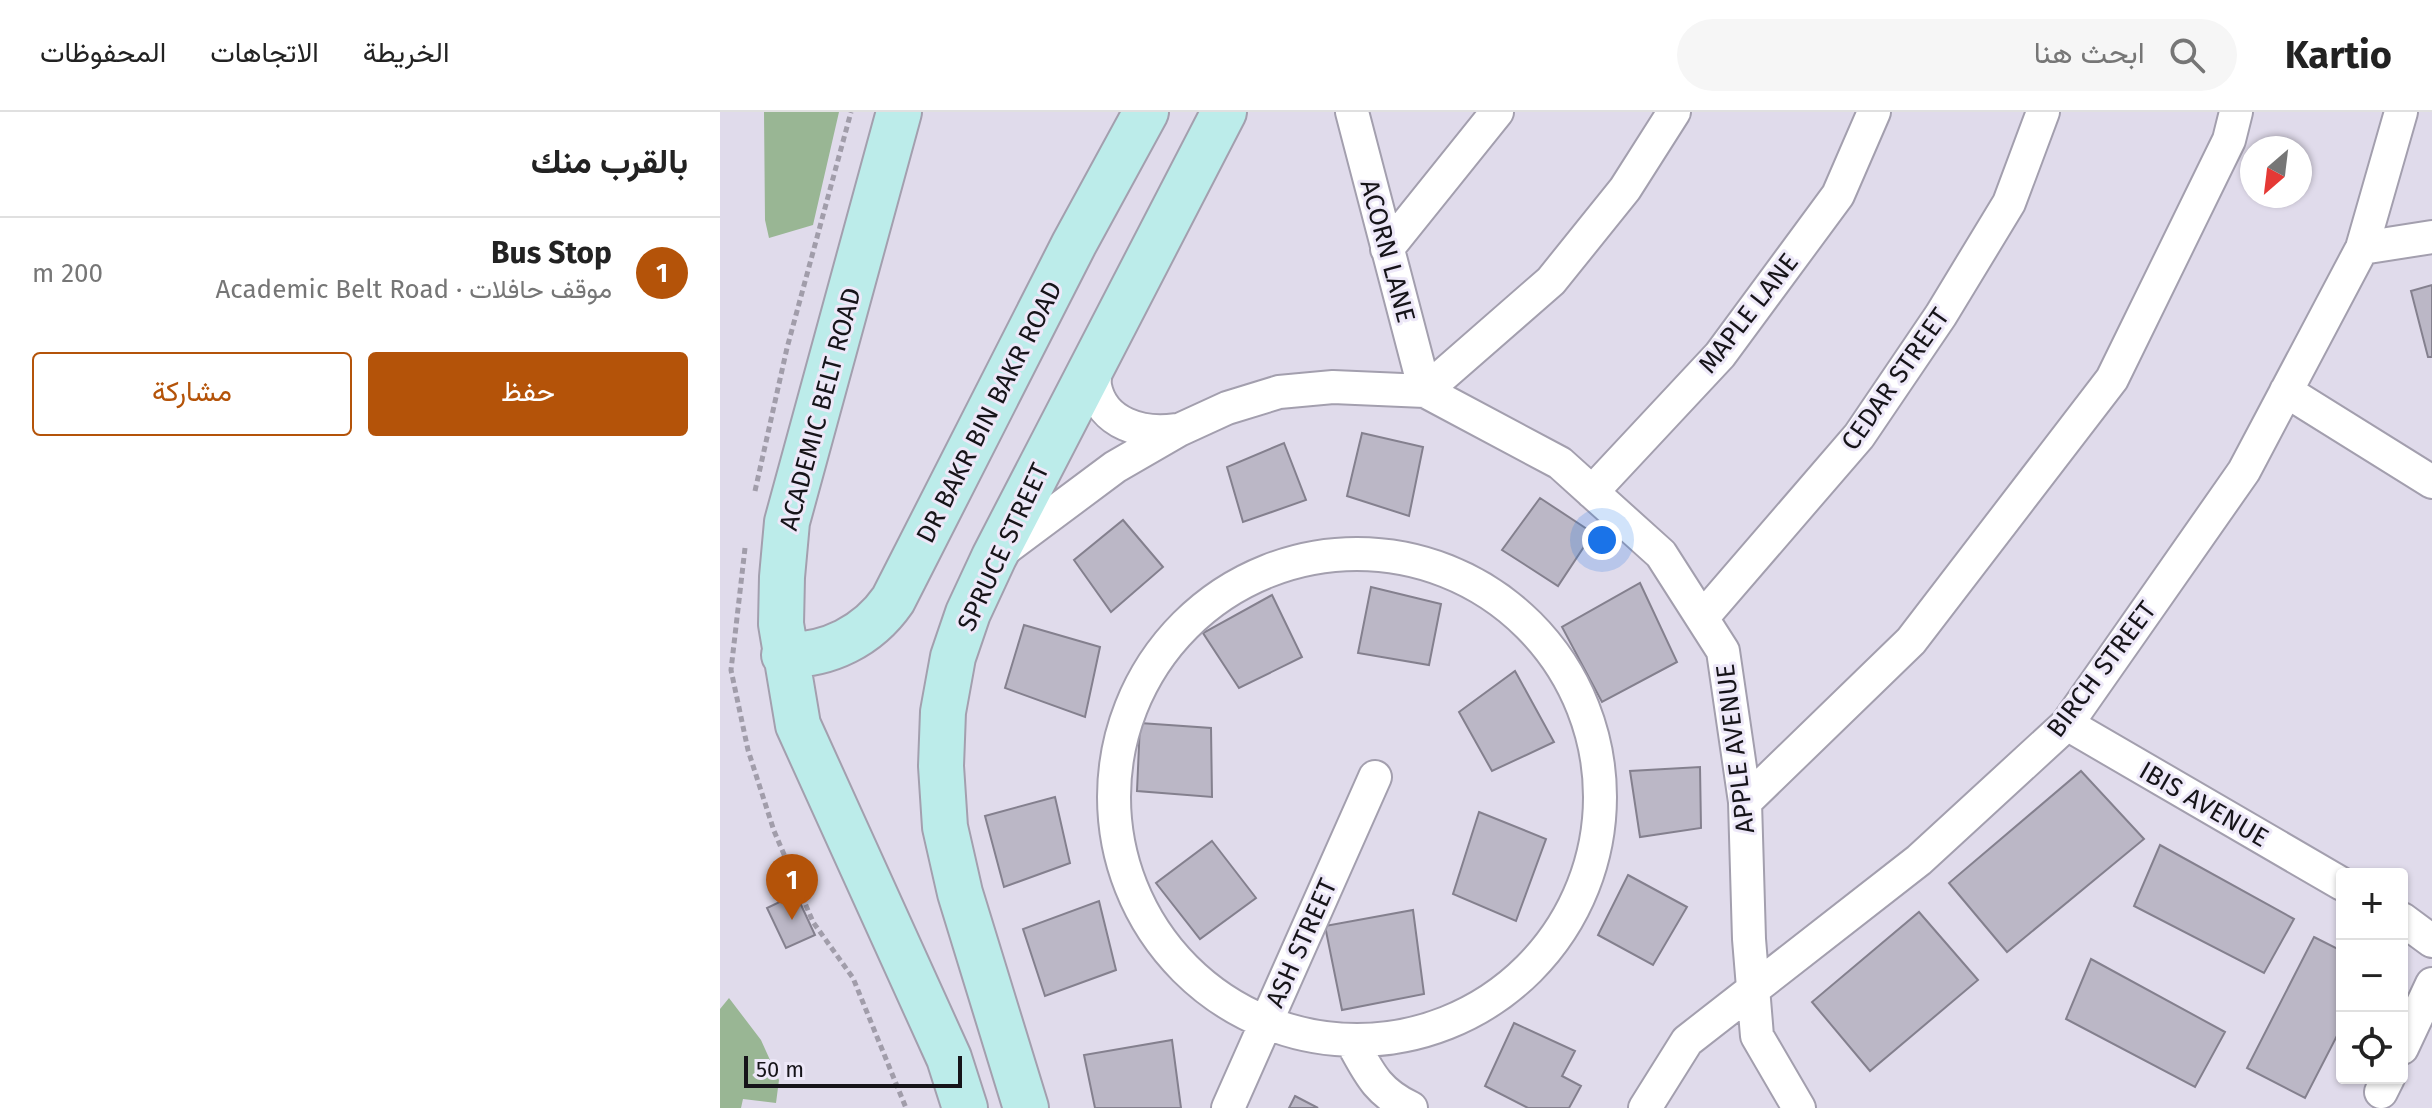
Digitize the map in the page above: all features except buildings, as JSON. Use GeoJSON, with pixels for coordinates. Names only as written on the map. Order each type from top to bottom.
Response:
{"type":"FeatureCollection","features":[{"type":"Feature","properties":{"kind":"street","name":"ACADEMIC BELT ROAD"},"geometry":{"type":"LineString","coordinates":[[868,112],[759,528],[758,621],[785,751],[942,1108]]}},
{"type":"Feature","properties":{"kind":"street","name":"ACADEMIC BELT ROAD"},"geometry":{"type":"LineString","coordinates":[[899,112],[787,522],[781,624],[798,725],[949,1058],[965,1108]]}},
{"type":"Feature","properties":{"kind":"street","name":"DR BAKR BIN BAKR ROAD"},"geometry":{"type":"LineString","coordinates":[[784,655],[807,656],[849,640],[867,630],[893,600],[1074,244],[1146,112]]}},
{"type":"Feature","properties":{"kind":"street","name":"SPRUCE STREET"},"geometry":{"type":"LineString","coordinates":[[1026,1108],[960,893],[945,827],[941,766],[943,712],[953,657],[968,613],[994,557],[1224,112]]}},
{"type":"Feature","properties":{"kind":"street","name":"ACORN LANE"},"geometry":{"type":"LineString","coordinates":[[1352,112],[1425,391]]}},
{"type":"Feature","properties":{"kind":"street"},"geometry":{"type":"LineString","coordinates":[[1387,249],[1497,112]]}},
{"type":"Feature","properties":{"kind":"street"},"geometry":{"type":"LineString","coordinates":[[1425,391],[1551,281],[1625,189],[1674,112]]}},
{"type":"Feature","properties":{"kind":"street","name":"MAPLE LANE"},"geometry":{"type":"LineString","coordinates":[[1592,492],[1720,355],[1838,195],[1874,112]]}},
{"type":"Feature","properties":{"kind":"street","name":"CEDAR STREET"},"geometry":{"type":"LineString","coordinates":[[1702,618],[1859,436],[2009,203],[2043,112]]}},
{"type":"Feature","properties":{"kind":"street"},"geometry":{"type":"LineString","coordinates":[[1745,802],[1911,641],[2112,379],[2229,140],[2236,112]]}},
{"type":"Feature","properties":{"kind":"street","name":"BIRCH STREET"},"geometry":{"type":"LineString","coordinates":[[1645,1108],[1687,1041],[1919,860],[2067,724],[2244,471],[2362,248],[2401,112]]}},
{"type":"Feature","properties":{"kind":"street"},"geometry":{"type":"LineString","coordinates":[[2362,248],[2432,237]]}},
{"type":"Feature","properties":{"kind":"street","name":"APPLE AVENUE"},"geometry":{"type":"LineString","coordinates":[[1097,358],[1094,384],[1100,402],[1112,415],[1128,427],[1141,431],[1158,433],[1179,430]]}},
{"type":"Feature","properties":{"kind":"street","name":"APPLE AVENUE"},"geometry":{"type":"LineString","coordinates":[[994,557],[1115,467],[1179,430],[1227,408],[1279,392],[1333,387],[1425,391],[1560,463],[1661,554],[1723,651],[1745,802],[1757,1036],[1799,1108]]}},
{"type":"Feature","properties":{"kind":"street"},"geometry":{"type":"LineString","coordinates":[[2286,391],[2432,482]]}},
{"type":"Feature","properties":{"kind":"street"},"geometry":{"type":"LineString","coordinates":[[1335,554],[1406,558],[1475,583],[1532,627],[1575,685],[1598,754],[1601,826],[1582,895],[1544,956],[1490,1004],[1424,1033],[1352,1042],[1308,1036],[1265,1024],[1203,987],[1154,933],[1123,868],[1112,797],[1122,726],[1153,660],[1202,607],[1264,570],[1335,554]]}},
{"type":"Feature","properties":{"kind":"street","name":"IBIS AVENUE"},"geometry":{"type":"LineString","coordinates":[[2067,724],[2336,881]]}},
{"type":"Feature","properties":{"kind":"street","name":"ASH STREET"},"geometry":{"type":"LineString","coordinates":[[1228,1108],[1375,777]]}},
{"type":"Feature","properties":{"kind":"street"},"geometry":{"type":"LineString","coordinates":[[2408,923],[2432,941]]}},
{"type":"Feature","properties":{"kind":"street"},"geometry":{"type":"LineString","coordinates":[[2408,1035],[2432,984]]}},
{"type":"Feature","properties":{"kind":"street"},"geometry":{"type":"LineString","coordinates":[[1352,1042],[1377,1086],[1395,1101],[1411,1108]]}},
{"type":"Feature","properties":{"kind":"green space"},"geometry":{"type":"Polygon","coordinates":[[[764,112],[839,112],[813,225],[769,238],[765,220],[764,112]]]}},
{"type":"Feature","properties":{"kind":"green space"},"geometry":{"type":"Polygon","coordinates":[[[729,998],[761,1040],[779,1080],[776,1103],[743,1099],[741,1108],[720,1108],[720,1009],[729,998]]]}},
{"type":"Feature","properties":{"kind":"place","name":"Bus Stop"},"geometry":{"type":"Point","coordinates":[792,920]}}]}
